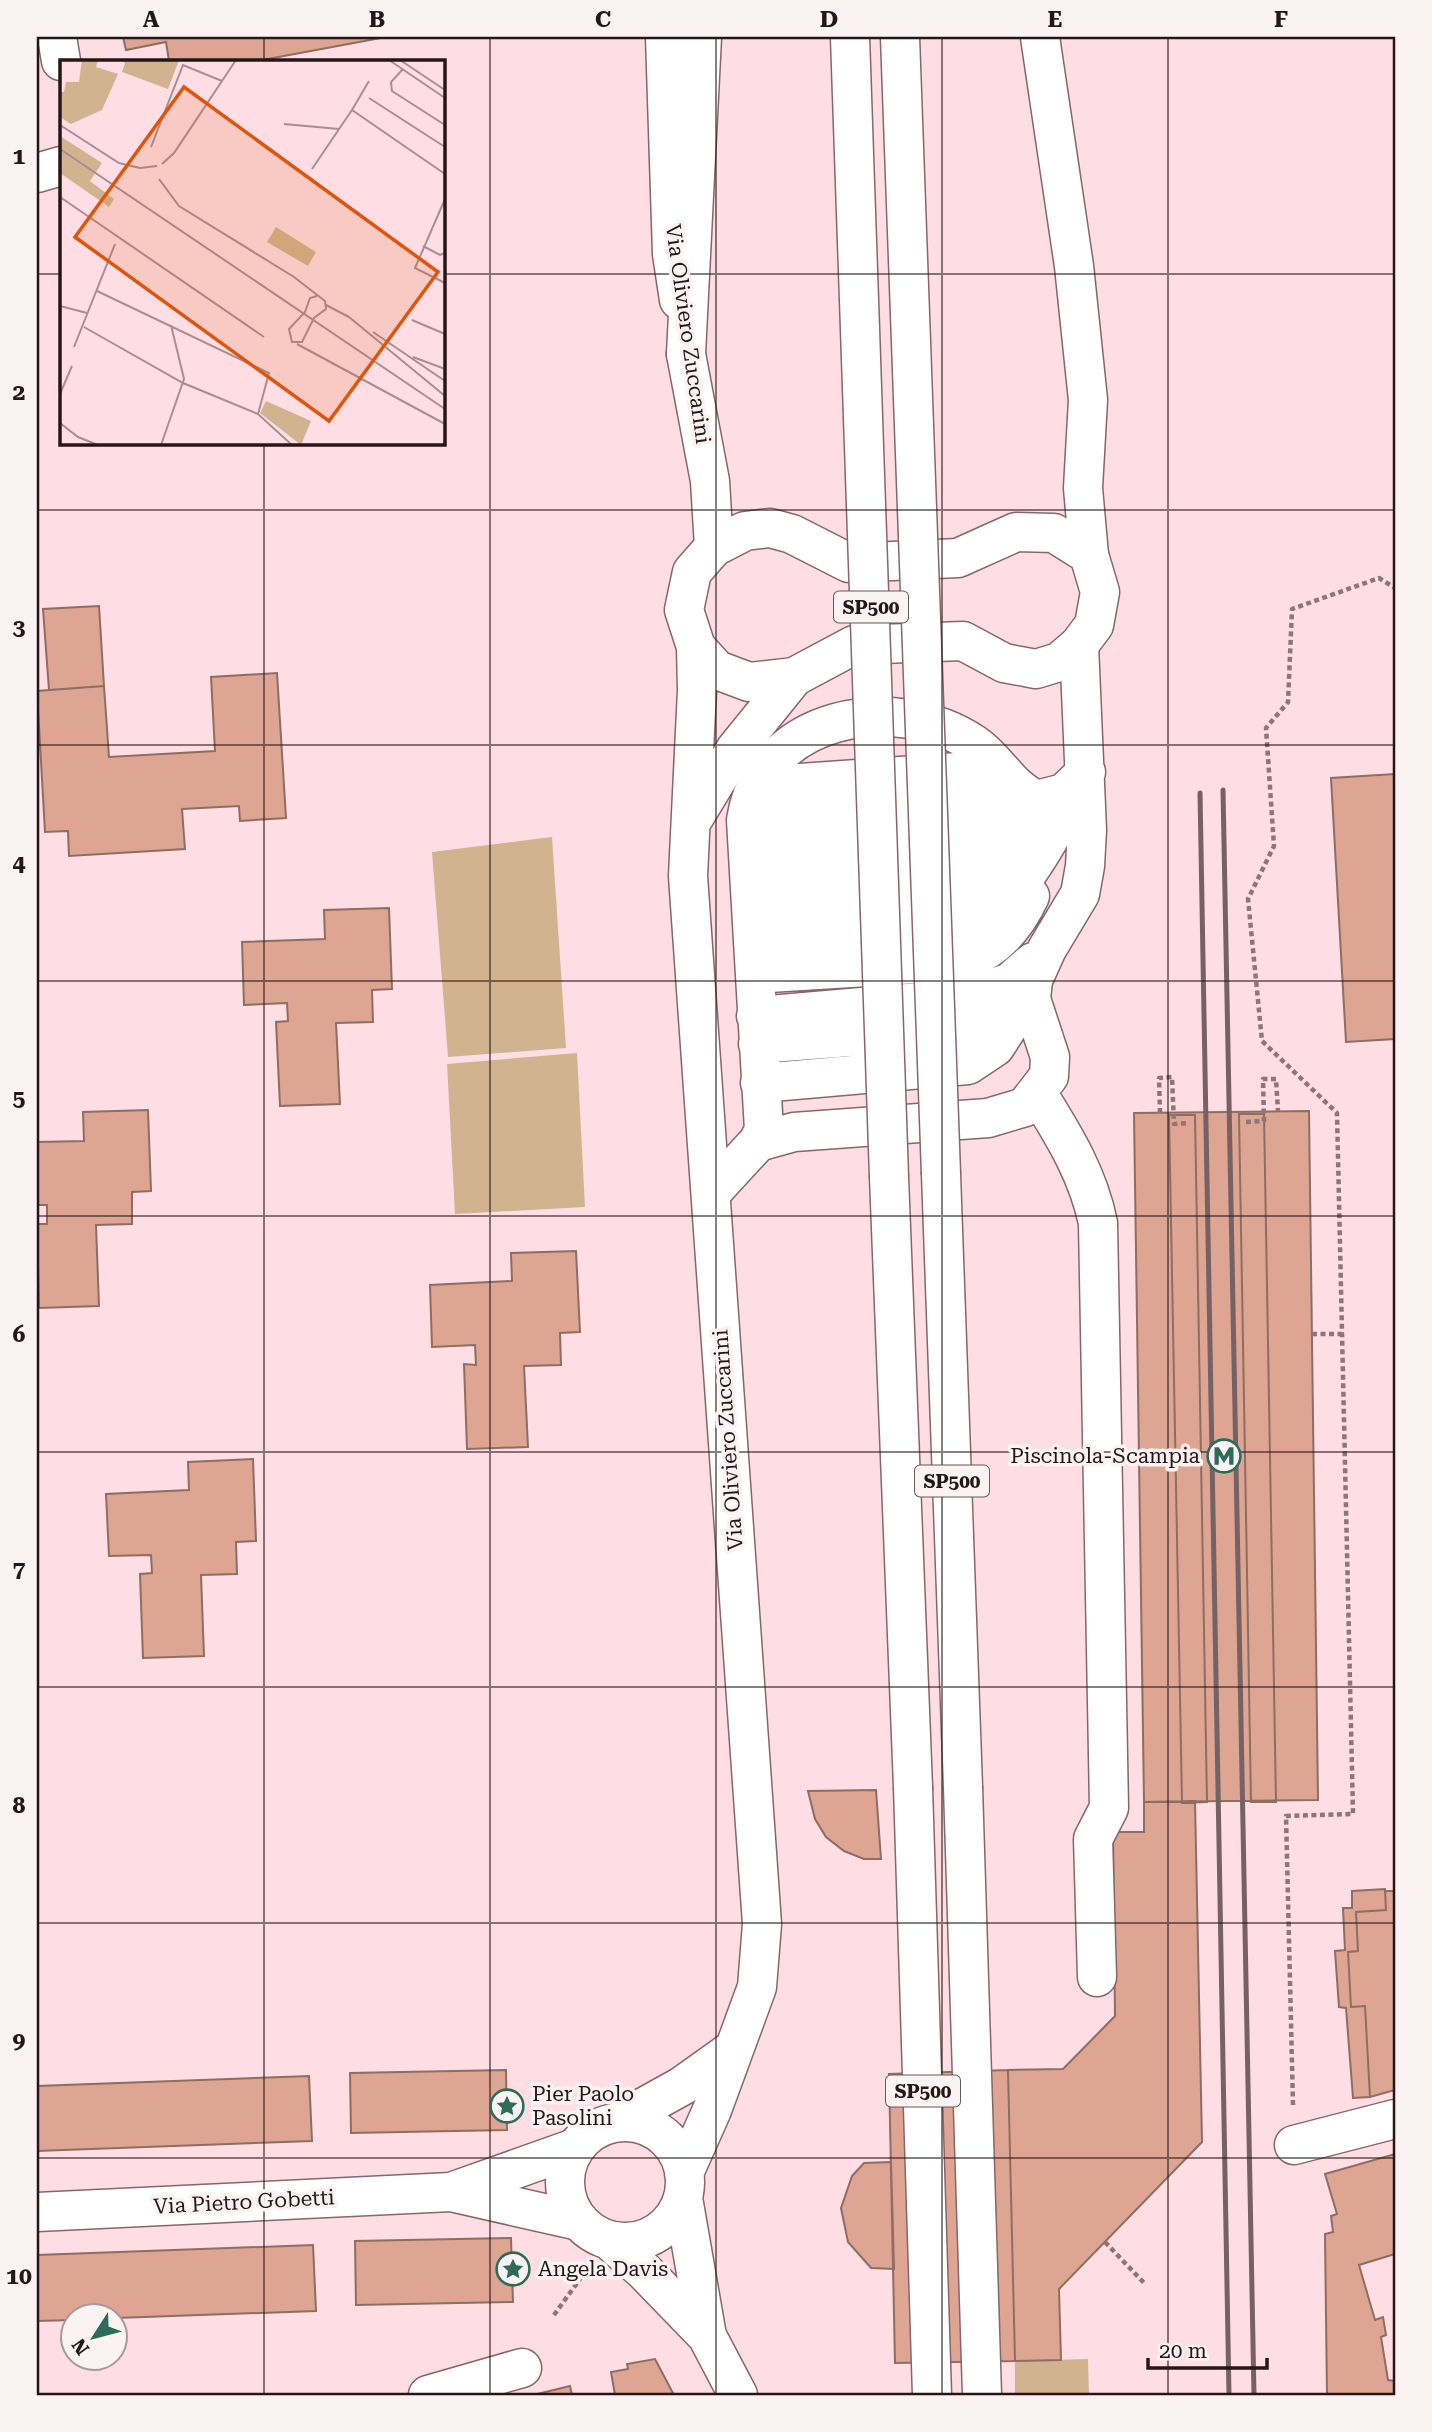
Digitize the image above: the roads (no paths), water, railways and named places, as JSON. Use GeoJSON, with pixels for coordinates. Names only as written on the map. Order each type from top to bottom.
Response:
{"type":"FeatureCollection","features":[{"type":"Feature","properties":{"kind":"main road"},"geometry":{"type":"LineString","coordinates":[[57,37],[61,60]]}},
{"type":"Feature","properties":{"kind":"main road","name":"Via Oliviero Zuccarini"},"geometry":{"type":"LineString","coordinates":[[665,37],[672,254],[686,354],[710,481],[714,547]]}},
{"type":"Feature","properties":{"kind":"main road"},"geometry":{"type":"LineString","coordinates":[[686,354],[702,37]]}},
{"type":"Feature","properties":{"kind":"main road","name":"SP500"},"geometry":{"type":"LineString","coordinates":[[850,37],[913,1787],[932,2395]]}},
{"type":"Feature","properties":{"kind":"main road","name":"SP500"},"geometry":{"type":"LineString","coordinates":[[900,37],[942,1174],[982,2395]]}},
{"type":"Feature","properties":{"kind":"main road"},"geometry":{"type":"LineString","coordinates":[[1040,37],[1074,266],[1088,400],[1083,488],[1089,555]]}},
{"type":"Feature","properties":{"kind":"main road"},"geometry":{"type":"LineString","coordinates":[[37,173],[60,166]]}},
{"type":"Feature","properties":{"kind":"main road","name":"Via Oliviero Zuccarini"},"geometry":{"type":"LineString","coordinates":[[594,2230],[627,2243],[654,2234],[675,2215],[731,2051],[757,1987],[762,1924],[688,876],[696,647],[684,610],[692,572],[714,547],[745,531],[770,528],[792,534],[849,563],[958,558],[1016,531],[1054,533],[1089,555],[1100,592],[1094,625],[1079,645],[1059,662],[1036,669],[1004,663],[963,641],[854,645],[794,677],[749,682],[717,670],[696,647]]}},
{"type":"Feature","properties":{"kind":"main road"},"geometry":{"type":"LineString","coordinates":[[751,881],[963,928],[994,911],[1046,845],[1079,645]]}},
{"type":"Feature","properties":{"kind":"main road","name":"Via Oliviero Zuccarini"},"geometry":{"type":"LineString","coordinates":[[691,823],[735,750],[794,677]]}},
{"type":"Feature","properties":{"kind":"main road"},"geometry":{"type":"LineString","coordinates":[[711,1193],[758,1142],[764,1129],[760,1083],[757,1030],[751,881],[775,756],[812,732],[868,715],[900,716],[929,722],[957,735],[1053,792],[1086,866],[1080,894],[995,1047],[968,1065],[760,1083]]}},
{"type":"Feature","properties":{"kind":"main road"},"geometry":{"type":"LineString","coordinates":[[751,881],[961,868],[980,862],[1018,842],[1053,792]]}},
{"type":"Feature","properties":{"kind":"main road"},"geometry":{"type":"LineString","coordinates":[[751,881],[979,806],[1053,792]]}},
{"type":"Feature","properties":{"kind":"main road"},"geometry":{"type":"LineString","coordinates":[[757,1030],[974,996],[1010,982],[1031,979]]}},
{"type":"Feature","properties":{"kind":"main road"},"geometry":{"type":"LineString","coordinates":[[757,1030],[967,1028],[1031,979]]}},
{"type":"Feature","properties":{"kind":"main road"},"geometry":{"type":"LineString","coordinates":[[758,1142],[794,1132],[988,1118],[1025,1107],[1038,1094],[1049,1076],[1050,1057],[1036,1022],[1031,999],[1031,979]]}},
{"type":"Feature","properties":{"kind":"main road"},"geometry":{"type":"LineString","coordinates":[[1038,1094],[1079,1163],[1091,1192],[1098,1223],[1110,1808],[1093,1839],[1097,1977]]}},
{"type":"Feature","properties":{"kind":"main road","name":"Via Oliviero Zuccarini"},"geometry":{"type":"LineString","coordinates":[[575,2148],[587,2135],[617,2122],[682,2086],[731,2051]]}},
{"type":"Feature","properties":{"kind":"main road"},"geometry":{"type":"LineString","coordinates":[[1294,2145],[1395,2119]]}},
{"type":"Feature","properties":{"kind":"main road"},"geometry":{"type":"LineString","coordinates":[[617,2122],[652,2128],[667,2139],[678,2154],[707,2336]]}},
{"type":"Feature","properties":{"kind":"main road"},"geometry":{"type":"LineString","coordinates":[[575,2148],[567,2166],[565,2185],[569,2204],[594,2230],[644,2271],[707,2336],[738,2395]]}},
{"type":"Feature","properties":{"kind":"main road","name":"Via Pietro Gobetti"},"geometry":{"type":"LineString","coordinates":[[452,2193],[575,2148]]}},
{"type":"Feature","properties":{"kind":"main road","name":"Via Pietro Gobetti"},"geometry":{"type":"LineString","coordinates":[[37,2212],[452,2193],[594,2230]]}},
{"type":"Feature","properties":{"kind":"main road"},"geometry":{"type":"LineString","coordinates":[[428,2395],[522,2368]]}},
{"type":"Feature","properties":{"kind":"railway"},"geometry":{"type":"LineString","coordinates":[[1223,790],[1254,2395]]}},
{"type":"Feature","properties":{"kind":"railway"},"geometry":{"type":"LineString","coordinates":[[1200,793],[1229,2395]]}},
{"type":"Feature","properties":{"kind":"place","name":"Piscinola-Scampia"},"geometry":{"type":"Point","coordinates":[1224,1456]}},
{"type":"Feature","properties":{"kind":"place","name":"Pier Paolo Pasolini"},"geometry":{"type":"Point","coordinates":[507,2106]}},
{"type":"Feature","properties":{"kind":"place","name":"Angela Davis"},"geometry":{"type":"Point","coordinates":[513,2269]}}]}
